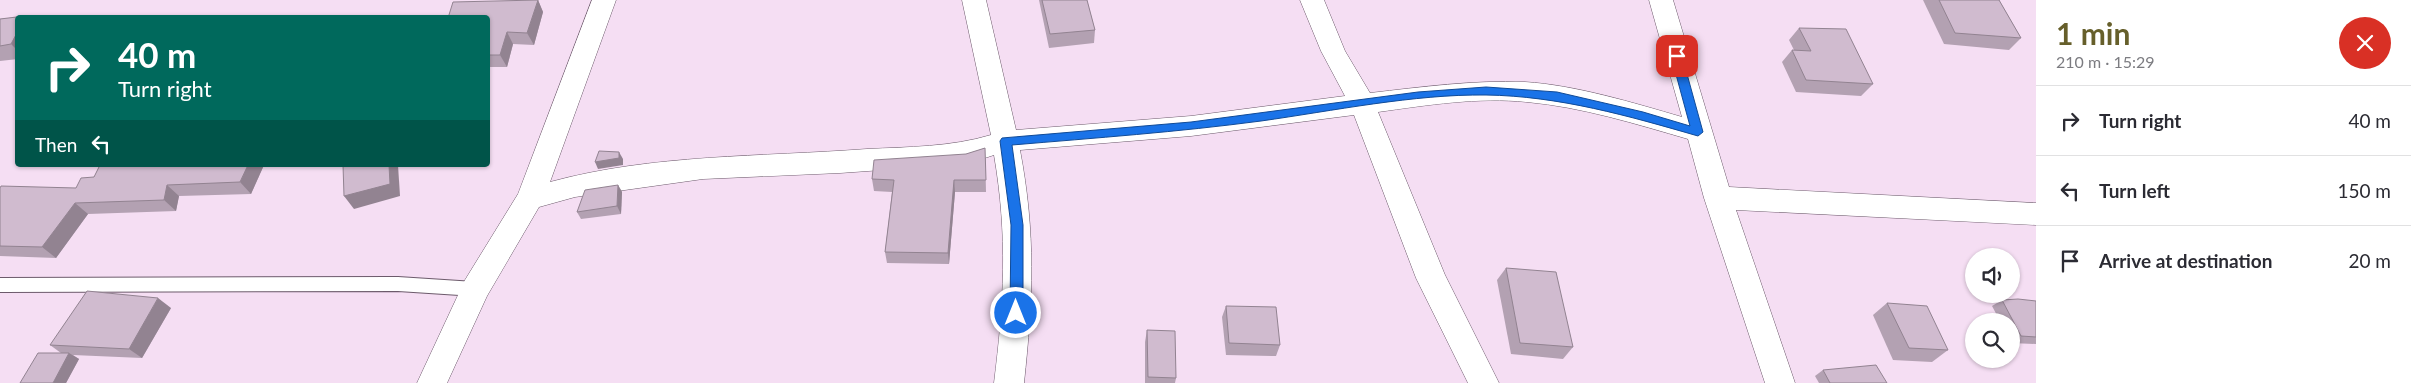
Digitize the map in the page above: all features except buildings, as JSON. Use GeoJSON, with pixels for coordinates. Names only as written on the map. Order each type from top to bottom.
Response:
{"type":"FeatureCollection","features":[{"type":"Feature","properties":{"kind":"street"},"geometry":{"type":"LineString","coordinates":[[432,383],[475,289],[530,198],[604,0]]}},
{"type":"Feature","properties":{"kind":"street"},"geometry":{"type":"LineString","coordinates":[[974,0],[1006,141],[1017,225],[1016,313],[1010,383]]}},
{"type":"Feature","properties":{"kind":"street"},"geometry":{"type":"LineString","coordinates":[[1312,0],[1333,52],[1362,103],[1431,278],[1484,383]]}},
{"type":"Feature","properties":{"kind":"street"},"geometry":{"type":"LineString","coordinates":[[1661,0],[1718,198],[1780,383]]}},
{"type":"Feature","properties":{"kind":"street"},"geometry":{"type":"LineString","coordinates":[[530,198],[575,186],[703,168],[840,162],[967,153],[1006,141],[1191,126],[1456,92],[1526,92],[1600,105],[1698,132]]}},
{"type":"Feature","properties":{"kind":"street"},"geometry":{"type":"LineString","coordinates":[[1718,198],[2036,214]]}},
{"type":"Feature","properties":{"kind":"lane"},"geometry":{"type":"LineString","coordinates":[[0,285],[398,284],[475,289]]}},
{"type":"Feature","properties":{"kind":"route"},"geometry":{"type":"LineString","coordinates":[[1016,313],[1017,225],[1006,141],[1230,122],[1418,96],[1486,91],[1526,92],[1557,96],[1600,105],[1698,132],[1677,56]]}}]}
